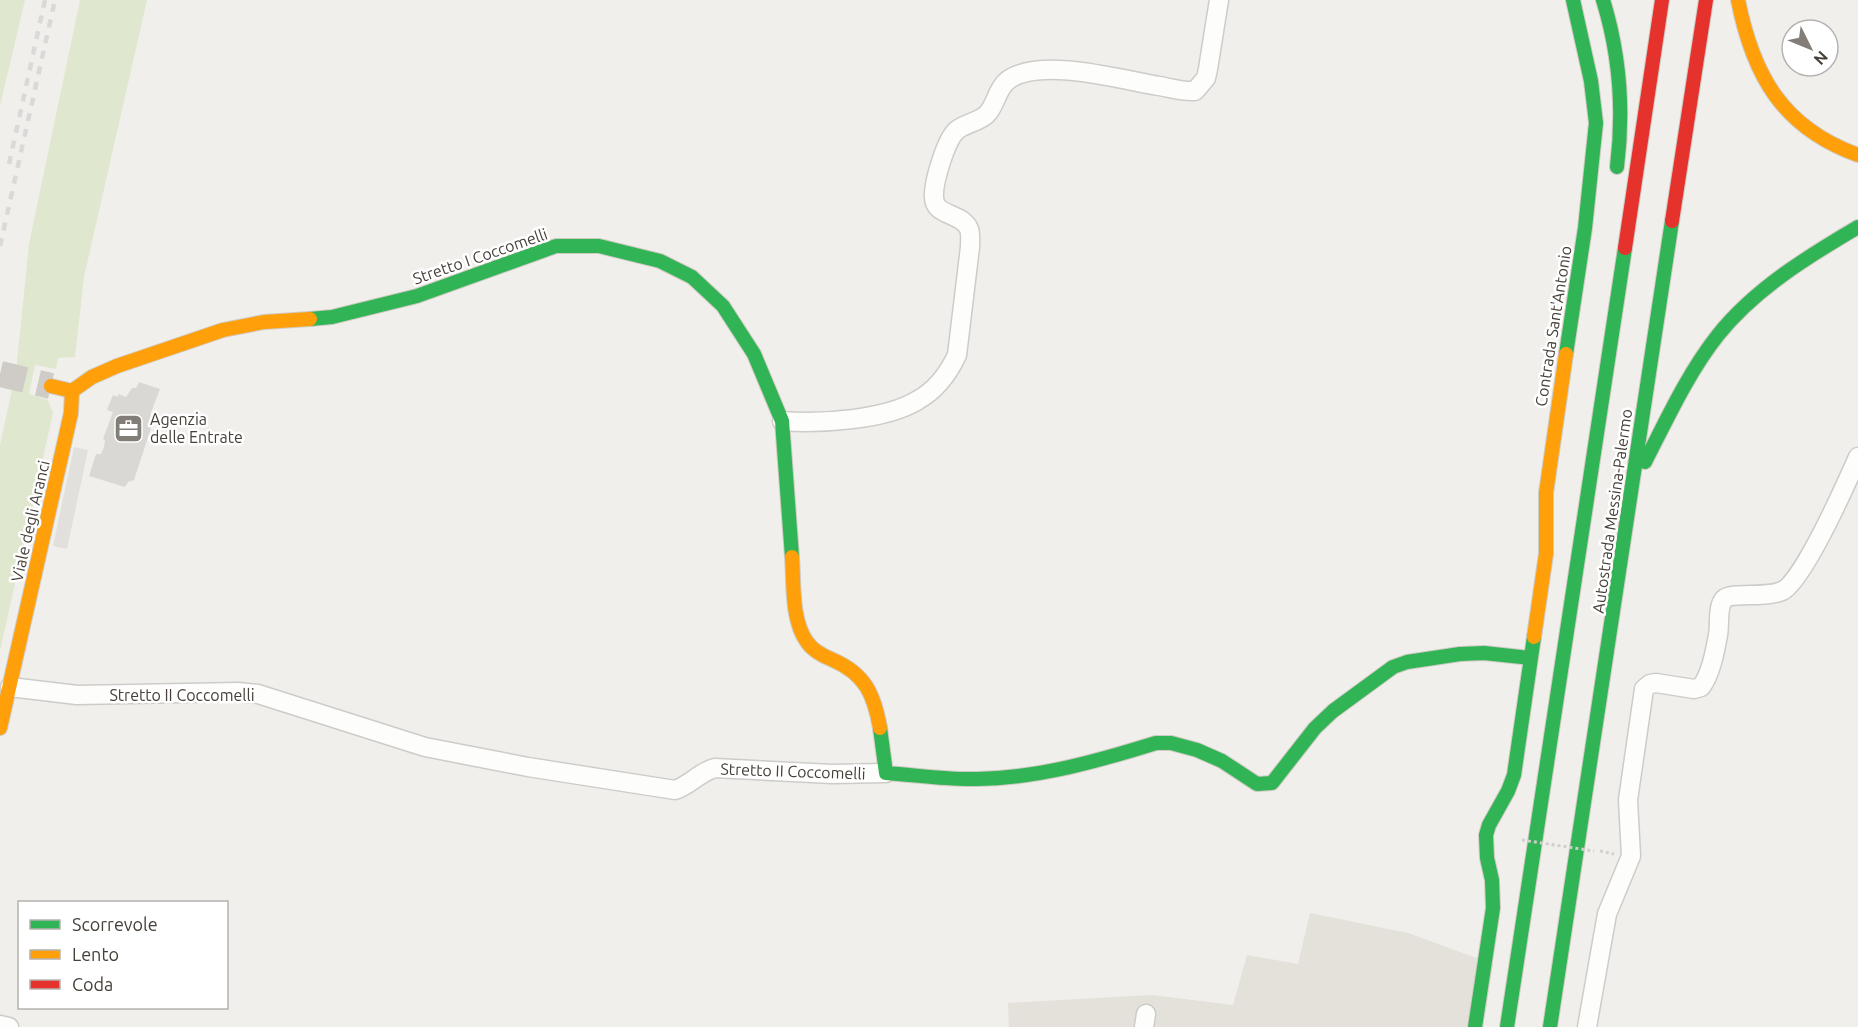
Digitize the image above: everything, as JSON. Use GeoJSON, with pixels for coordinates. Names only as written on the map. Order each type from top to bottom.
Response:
{"type":"FeatureCollection","features":[{"type":"Feature","properties":{"kind":"main road","name":"Contrada Sant'Antonio"},"geometry":{"type":"LineString","coordinates":[[1475,1027],[1493,908],[1486,835],[1514,775],[1546,554],[1546,493],[1585,228],[1596,123],[1591,81],[1573,0]]}},
{"type":"Feature","properties":{"kind":"main road"},"geometry":{"type":"LineString","coordinates":[[1603,0],[1612,31],[1620,84],[1619,154],[1616,178]]}},
{"type":"Feature","properties":{"kind":"main road","name":"Autostrada Messina-Palermo"},"geometry":{"type":"LineString","coordinates":[[1507,1027],[1662,0]]}},
{"type":"Feature","properties":{"kind":"main road","name":"Autostrada Messina-Palermo"},"geometry":{"type":"LineString","coordinates":[[1550,1027],[1706,0]]}},
{"type":"Feature","properties":{"kind":"main road"},"geometry":{"type":"LineString","coordinates":[[1738,0],[1750,50],[1773,94],[1813,135],[1858,155]]}},
{"type":"Feature","properties":{"kind":"main road"},"geometry":{"type":"LineString","coordinates":[[1632,484],[1694,370],[1719,334],[1749,303],[1782,275],[1858,227]]}},
{"type":"Feature","properties":{"kind":"main road","name":"Stretto I Coccomelli"},"geometry":{"type":"LineString","coordinates":[[72,391],[92,377],[117,366],[223,330],[264,322],[332,317],[417,296],[556,246],[599,246],[660,261],[692,277],[723,306],[754,354],[782,421],[800,634],[809,647],[861,678],[873,694],[886,773]]}},
{"type":"Feature","properties":{"kind":"main road"},"geometry":{"type":"LineString","coordinates":[[51,386],[72,391]]}},
{"type":"Feature","properties":{"kind":"main road","name":"Viale degli Aranci"},"geometry":{"type":"LineString","coordinates":[[0,728],[71,413],[72,391]]}},
{"type":"Feature","properties":{"kind":"main road"},"geometry":{"type":"LineString","coordinates":[[1574,494],[1579,552]]}},
{"type":"Feature","properties":{"kind":"main road","name":"Stretto II Coccomelli"},"geometry":{"type":"LineString","coordinates":[[886,773],[980,779],[1028,775],[1068,769],[1156,743],[1169,742],[1199,749],[1257,784],[1267,785],[1277,778],[1315,728],[1333,711],[1393,667],[1407,662],[1460,654],[1484,653],[1530,658]]}},
{"type":"Feature","properties":{"kind":"street"},"geometry":{"type":"LineString","coordinates":[[782,421],[816,423],[892,410],[918,400],[933,388],[951,368],[957,355],[970,233],[964,221],[940,210],[934,204],[933,195],[950,137],[968,123],[986,115],[998,91],[1006,82],[1025,73],[1052,69],[1081,72],[1189,92],[1195,91],[1206,78],[1219,0]]}},
{"type":"Feature","properties":{"kind":"street"},"geometry":{"type":"LineString","coordinates":[[1587,1027],[1607,914],[1631,856],[1628,800],[1644,689],[1656,683],[1694,689],[1701,687],[1708,674],[1724,600],[1738,595],[1777,594],[1793,584],[1808,560],[1858,457]]}},
{"type":"Feature","properties":{"kind":"street","name":"Stretto II Coccomelli"},"geometry":{"type":"LineString","coordinates":[[10,687],[77,695],[238,692],[258,694],[424,747],[528,767],[675,790],[682,788],[706,770],[715,768],[832,774],[886,773]]}},
{"type":"Feature","properties":{"kind":"street"},"geometry":{"type":"LineString","coordinates":[[0,1025],[9,1027]]}},
{"type":"Feature","properties":{"kind":"path"},"geometry":{"type":"LineString","coordinates":[[1521,840],[1631,856]]}},
{"type":"Feature","properties":{"kind":"shaded area"},"geometry":{"type":"Polygon","coordinates":[[[74,447],[88,450],[67,549],[53,546],[74,447]]]}},
{"type":"Feature","properties":{"kind":"shaded area"},"geometry":{"type":"Polygon","coordinates":[[[1310,913],[1408,933],[1493,964],[1483,1027],[1009,1027],[1008,1003],[1152,995],[1233,1005],[1247,955],[1298,964],[1310,913]]]}},
{"type":"Feature","properties":{"kind":"green space"},"geometry":{"type":"Polygon","coordinates":[[[0,0],[25,0],[0,106],[0,0]]]}},
{"type":"Feature","properties":{"kind":"green space"},"geometry":{"type":"Polygon","coordinates":[[[80,0],[147,0],[84,277],[75,357],[58,358],[56,369],[35,365],[29,394],[48,400],[53,413],[0,651],[0,445],[16,371],[29,244],[80,0]]]}},
{"type":"Feature","properties":{"kind":"building","name":"Agenzia delle Entrate"},"geometry":{"type":"Polygon","coordinates":[[[139,382],[160,389],[150,415],[155,416],[134,480],[128,482],[125,487],[89,476],[96,454],[101,454],[104,447],[105,440],[103,439],[113,412],[107,410],[113,395],[126,397],[139,382]]]}},
{"type":"Feature","properties":{"kind":"tunnel"},"geometry":{"type":"LineString","coordinates":[[0,374],[51,386]]}},
{"type":"Feature","properties":{"kind":"railway"},"geometry":{"type":"LineString","coordinates":[[9,164],[45,0]]}},
{"type":"Feature","properties":{"kind":"railway"},"geometry":{"type":"LineString","coordinates":[[0,246],[55,0]]}},
{"type":"Feature","properties":{"kind":"traffic: fast"},"geometry":{"type":"LineString","coordinates":[[1566,354],[1585,228],[1596,123],[1591,81],[1573,0]]}},
{"type":"Feature","properties":{"kind":"traffic: fast"},"geometry":{"type":"LineString","coordinates":[[1603,0],[1613,41],[1619,83],[1620,125],[1617,167]]}},
{"type":"Feature","properties":{"kind":"traffic: fast"},"geometry":{"type":"LineString","coordinates":[[1550,1027],[1672,221]]}},
{"type":"Feature","properties":{"kind":"traffic: fast"},"geometry":{"type":"LineString","coordinates":[[1645,462],[1697,365],[1733,318],[1783,275],[1858,227]]}},
{"type":"Feature","properties":{"kind":"traffic: fast"},"geometry":{"type":"LineString","coordinates":[[310,319],[332,317],[417,296],[556,246],[599,246],[660,261],[692,277],[723,306],[754,354],[782,421],[792,557]]}},
{"type":"Feature","properties":{"kind":"traffic: fast"},"geometry":{"type":"LineString","coordinates":[[1507,1027],[1625,248]]}},
{"type":"Feature","properties":{"kind":"traffic: fast"},"geometry":{"type":"LineString","coordinates":[[1475,1027],[1493,908],[1486,835],[1514,775],[1534,637]]}},
{"type":"Feature","properties":{"kind":"traffic: fast"},"geometry":{"type":"LineString","coordinates":[[880,728],[886,773],[954,779],[1000,778],[1046,772],[1156,743],[1171,743],[1197,750],[1222,761],[1257,784],[1272,783],[1315,728],[1333,711],[1393,667],[1407,662],[1460,654],[1484,653],[1530,658]]}},
{"type":"Feature","properties":{"kind":"traffic: slow"},"geometry":{"type":"LineString","coordinates":[[1738,0],[1753,52],[1776,96],[1791,114],[1810,130],[1832,144],[1858,155]]}},
{"type":"Feature","properties":{"kind":"traffic: slow"},"geometry":{"type":"LineString","coordinates":[[51,386],[72,391],[92,377],[117,366],[223,330],[264,322],[310,319]]}},
{"type":"Feature","properties":{"kind":"traffic: slow"},"geometry":{"type":"LineString","coordinates":[[1534,637],[1546,554],[1546,493],[1566,354]]}},
{"type":"Feature","properties":{"kind":"traffic: slow"},"geometry":{"type":"LineString","coordinates":[[0,728],[71,413],[72,391]]}},
{"type":"Feature","properties":{"kind":"traffic: slow"},"geometry":{"type":"LineString","coordinates":[[792,557],[794,601],[802,633],[815,651],[853,672],[866,686],[875,705],[880,728]]}},
{"type":"Feature","properties":{"kind":"traffic: jam"},"geometry":{"type":"LineString","coordinates":[[1625,248],[1662,0]]}},
{"type":"Feature","properties":{"kind":"traffic: jam"},"geometry":{"type":"LineString","coordinates":[[1672,221],[1706,0]]}},
{"type":"Feature","properties":{"kind":"place","name":"Agenzia delle Entrate"},"geometry":{"type":"Point","coordinates":[129,428]}}]}
